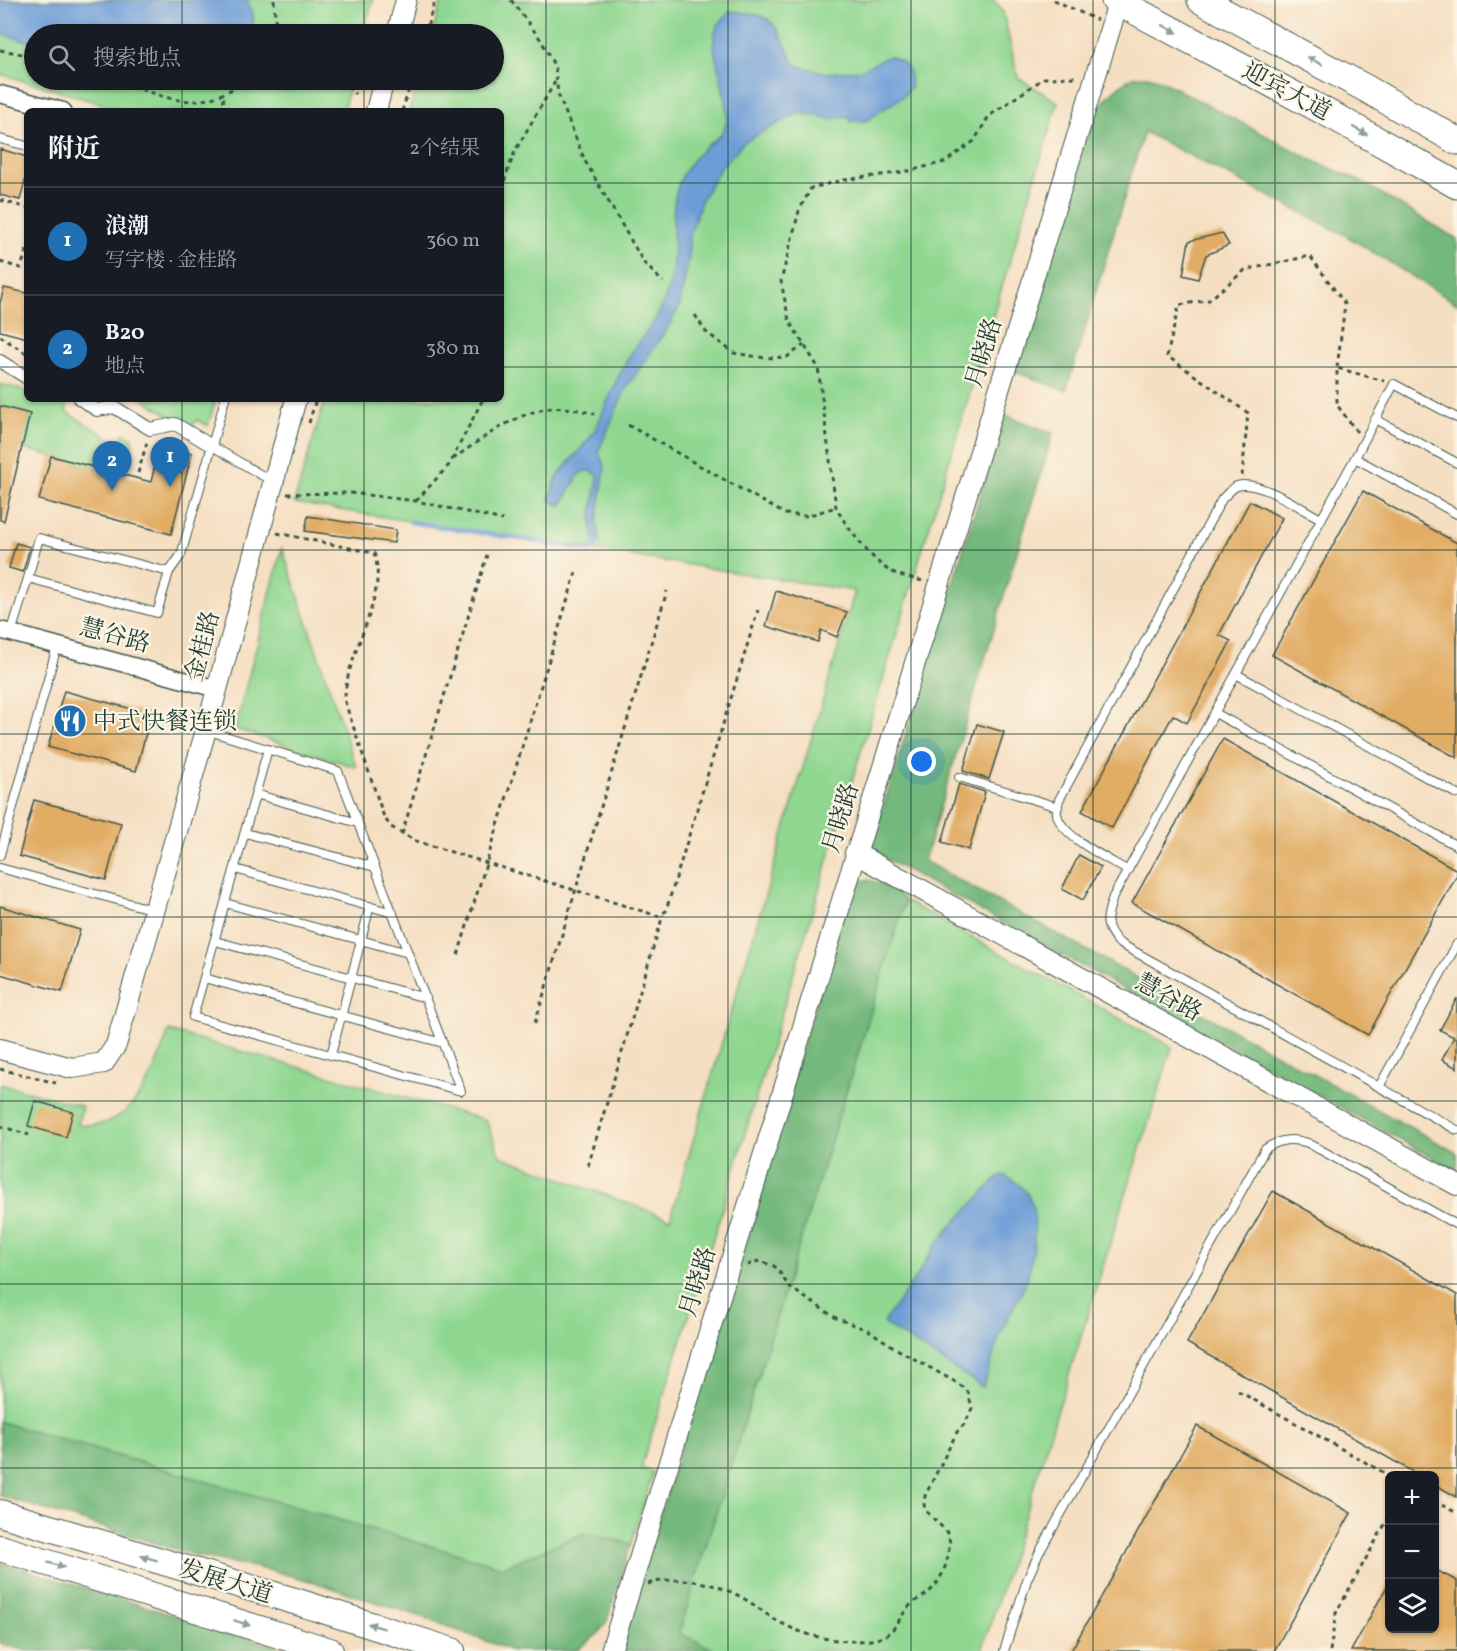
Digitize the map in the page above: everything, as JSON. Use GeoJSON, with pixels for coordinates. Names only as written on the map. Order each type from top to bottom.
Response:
{"type":"FeatureCollection","features":[{"type":"Feature","properties":{"kind":"highway","name":"迎宾大道"},"geometry":{"type":"LineString","coordinates":[[1117,0],[1457,185]]}},
{"type":"Feature","properties":{"kind":"highway","name":"迎宾大道"},"geometry":{"type":"LineString","coordinates":[[1201,0],[1365,88],[1457,141]]}},
{"type":"Feature","properties":{"kind":"highway"},"geometry":{"type":"LineString","coordinates":[[1222,57],[1239,21]]}},
{"type":"Feature","properties":{"kind":"main road","name":"发展大道"},"geometry":{"type":"LineString","coordinates":[[0,1513],[302,1603],[452,1651]]}},
{"type":"Feature","properties":{"kind":"main road","name":"发展大道"},"geometry":{"type":"LineString","coordinates":[[0,1548],[330,1651]]}},
{"type":"Feature","properties":{"kind":"street"},"geometry":{"type":"LineString","coordinates":[[388,24],[394,0]]}},
{"type":"Feature","properties":{"kind":"street"},"geometry":{"type":"LineString","coordinates":[[400,24],[406,0]]}},
{"type":"Feature","properties":{"kind":"street","name":"月晓路"},"geometry":{"type":"LineString","coordinates":[[611,1651],[1117,0]]}},
{"type":"Feature","properties":{"kind":"street"},"geometry":{"type":"LineString","coordinates":[[377,108],[381,90]]}},
{"type":"Feature","properties":{"kind":"street"},"geometry":{"type":"LineString","coordinates":[[0,94],[52,108]]}},
{"type":"Feature","properties":{"kind":"street"},"geometry":{"type":"LineString","coordinates":[[0,361],[24,376]]}},
{"type":"Feature","properties":{"kind":"street"},"geometry":{"type":"LineString","coordinates":[[85,402],[97,410],[114,407],[150,429],[175,424],[212,446]]}},
{"type":"Feature","properties":{"kind":"street","name":"金桂路"},"geometry":{"type":"LineString","coordinates":[[267,485],[284,402]]}},
{"type":"Feature","properties":{"kind":"street","name":"金桂路"},"geometry":{"type":"LineString","coordinates":[[111,1044],[267,485],[295,402]]}},
{"type":"Feature","properties":{"kind":"street","name":"慧谷路"},"geometry":{"type":"LineString","coordinates":[[6,631],[211,688]]}},
{"type":"Feature","properties":{"kind":"street","name":"金桂路"},"geometry":{"type":"LineString","coordinates":[[149,908],[206,730],[211,688]]}},
{"type":"Feature","properties":{"kind":"street","name":"慧谷路"},"geometry":{"type":"LineString","coordinates":[[855,853],[1457,1185]]}},
{"type":"Feature","properties":{"kind":"street"},"geometry":{"type":"LineString","coordinates":[[0,1037],[75,1057],[96,1053],[111,1044]]}},
{"type":"Feature","properties":{"kind":"street"},"geometry":{"type":"LineString","coordinates":[[0,1049],[72,1068],[104,1063],[111,1044]]}},
{"type":"Feature","properties":{"kind":"lane"},"geometry":{"type":"LineString","coordinates":[[0,139],[24,145]]}},
{"type":"Feature","properties":{"kind":"lane"},"geometry":{"type":"LineString","coordinates":[[1457,418],[1394,384],[1113,897],[1107,916],[1109,932],[1119,943],[1457,1130]]}},
{"type":"Feature","properties":{"kind":"lane"},"geometry":{"type":"LineString","coordinates":[[28,578],[158,613],[169,572],[181,555],[224,402]]}},
{"type":"Feature","properties":{"kind":"lane"},"geometry":{"type":"LineString","coordinates":[[1375,419],[1457,463]]}},
{"type":"Feature","properties":{"kind":"lane"},"geometry":{"type":"LineString","coordinates":[[212,446],[267,485]]}},
{"type":"Feature","properties":{"kind":"lane"},"geometry":{"type":"LineString","coordinates":[[1355,458],[1457,514]]}},
{"type":"Feature","properties":{"kind":"lane"},"geometry":{"type":"LineString","coordinates":[[1128,871],[1090,848],[1061,826],[1056,813],[1222,499],[1236,486],[1253,486],[1271,492],[1321,519]]}},
{"type":"Feature","properties":{"kind":"lane"},"geometry":{"type":"LineString","coordinates":[[6,631],[28,578],[39,538],[169,572]]}},
{"type":"Feature","properties":{"kind":"lane"},"geometry":{"type":"LineString","coordinates":[[0,855],[57,645]]}},
{"type":"Feature","properties":{"kind":"lane"},"geometry":{"type":"LineString","coordinates":[[1236,674],[1457,794]]}},
{"type":"Feature","properties":{"kind":"lane"},"geometry":{"type":"LineString","coordinates":[[1215,713],[1457,846]]}},
{"type":"Feature","properties":{"kind":"lane"},"geometry":{"type":"LineString","coordinates":[[206,730],[268,749],[338,771],[461,1091],[193,1017],[268,749]]}},
{"type":"Feature","properties":{"kind":"lane"},"geometry":{"type":"LineString","coordinates":[[959,777],[1058,807]]}},
{"type":"Feature","properties":{"kind":"lane"},"geometry":{"type":"LineString","coordinates":[[255,794],[358,823]]}},
{"type":"Feature","properties":{"kind":"lane"},"geometry":{"type":"LineString","coordinates":[[244,833],[375,867]]}},
{"type":"Feature","properties":{"kind":"lane"},"geometry":{"type":"LineString","coordinates":[[0,868],[149,908]]}},
{"type":"Feature","properties":{"kind":"lane"},"geometry":{"type":"LineString","coordinates":[[235,868],[393,913]]}},
{"type":"Feature","properties":{"kind":"lane"},"geometry":{"type":"LineString","coordinates":[[225,903],[408,953]]}},
{"type":"Feature","properties":{"kind":"lane"},"geometry":{"type":"LineString","coordinates":[[331,1055],[370,906]]}},
{"type":"Feature","properties":{"kind":"lane"},"geometry":{"type":"LineString","coordinates":[[215,941],[426,998]]}},
{"type":"Feature","properties":{"kind":"lane"},"geometry":{"type":"LineString","coordinates":[[1379,1087],[1457,944]]}},
{"type":"Feature","properties":{"kind":"lane"},"geometry":{"type":"LineString","coordinates":[[204,978],[443,1043]]}},
{"type":"Feature","properties":{"kind":"lane"},"geometry":{"type":"LineString","coordinates":[[1004,1651],[1027,1580],[1039,1553],[1265,1149],[1276,1141],[1293,1139],[1308,1143],[1457,1225]]}},
{"type":"Feature","properties":{"kind":"path"},"geometry":{"type":"LineString","coordinates":[[274,0],[275,24]]}},
{"type":"Feature","properties":{"kind":"path"},"geometry":{"type":"LineString","coordinates":[[428,24],[435,0]]}},
{"type":"Feature","properties":{"kind":"path"},"geometry":{"type":"LineString","coordinates":[[511,0],[541,40],[555,67],[558,94],[585,161],[644,263],[663,282]]}},
{"type":"Feature","properties":{"kind":"path"},"geometry":{"type":"LineString","coordinates":[[1054,0],[1110,26]]}},
{"type":"Feature","properties":{"kind":"path"},"geometry":{"type":"LineString","coordinates":[[0,50],[24,54]]}},
{"type":"Feature","properties":{"kind":"path"},"geometry":{"type":"LineString","coordinates":[[938,586],[890,571],[843,522],[836,507],[818,367],[789,321],[781,281],[799,211],[811,188],[844,180],[904,172],[945,162],[974,141],[989,116],[1044,78],[1095,76]]}},
{"type":"Feature","properties":{"kind":"path"},"geometry":{"type":"LineString","coordinates":[[504,182],[515,152],[556,80]]}},
{"type":"Feature","properties":{"kind":"path"},"geometry":{"type":"LineString","coordinates":[[146,90],[183,102],[208,99],[230,90]]}},
{"type":"Feature","properties":{"kind":"path"},"geometry":{"type":"LineString","coordinates":[[350,90],[360,102]]}},
{"type":"Feature","properties":{"kind":"path"},"geometry":{"type":"LineString","coordinates":[[403,108],[409,90]]}},
{"type":"Feature","properties":{"kind":"path"},"geometry":{"type":"LineString","coordinates":[[223,108],[224,94]]}},
{"type":"Feature","properties":{"kind":"path"},"geometry":{"type":"LineString","coordinates":[[0,201],[24,207]]}},
{"type":"Feature","properties":{"kind":"path"},"geometry":{"type":"LineString","coordinates":[[1242,486],[1248,413],[1167,356],[1179,305],[1209,300],[1245,270],[1310,256],[1345,304],[1337,368],[1337,405],[1364,441]]}},
{"type":"Feature","properties":{"kind":"path"},"geometry":{"type":"LineString","coordinates":[[0,262],[21,268],[24,258]]}},
{"type":"Feature","properties":{"kind":"path"},"geometry":{"type":"LineString","coordinates":[[694,315],[706,332],[734,353],[765,358],[787,357],[804,345]]}},
{"type":"Feature","properties":{"kind":"path"},"geometry":{"type":"LineString","coordinates":[[0,336],[24,352]]}},
{"type":"Feature","properties":{"kind":"path"},"geometry":{"type":"LineString","coordinates":[[1337,368],[1394,384]]}},
{"type":"Feature","properties":{"kind":"path"},"geometry":{"type":"LineString","coordinates":[[416,501],[453,459],[482,402]]}},
{"type":"Feature","properties":{"kind":"path"},"geometry":{"type":"LineString","coordinates":[[453,459],[509,423],[545,408],[576,409],[595,414]]}},
{"type":"Feature","properties":{"kind":"path"},"geometry":{"type":"LineString","coordinates":[[628,425],[785,514],[807,516],[836,507]]}},
{"type":"Feature","properties":{"kind":"path"},"geometry":{"type":"LineString","coordinates":[[138,473],[150,429]]}},
{"type":"Feature","properties":{"kind":"path"},"geometry":{"type":"LineString","coordinates":[[267,485],[416,501],[503,520]]}},
{"type":"Feature","properties":{"kind":"path"},"geometry":{"type":"LineString","coordinates":[[277,533],[374,553],[378,563],[377,579],[369,613],[346,686],[345,702],[384,816],[391,826],[417,842],[651,915],[663,915]]}},
{"type":"Feature","properties":{"kind":"path"},"geometry":{"type":"LineString","coordinates":[[402,834],[487,555]]}},
{"type":"Feature","properties":{"kind":"path"},"geometry":{"type":"LineString","coordinates":[[458,955],[577,569]]}},
{"type":"Feature","properties":{"kind":"path"},"geometry":{"type":"LineString","coordinates":[[535,1023],[667,591]]}},
{"type":"Feature","properties":{"kind":"path"},"geometry":{"type":"LineString","coordinates":[[588,1166],[758,610]]}},
{"type":"Feature","properties":{"kind":"path"},"geometry":{"type":"LineString","coordinates":[[0,1126],[29,1135]]}},
{"type":"Feature","properties":{"kind":"path"},"geometry":{"type":"LineString","coordinates":[[630,1590],[672,1580],[701,1583],[741,1597],[767,1615],[801,1632],[841,1641],[865,1641],[884,1636],[893,1629],[907,1607],[931,1591],[945,1568],[949,1534],[926,1511],[925,1496],[957,1431],[970,1414],[972,1402],[968,1392],[959,1384],[895,1348],[870,1331],[836,1318],[814,1304],[789,1287],[777,1268],[772,1265],[758,1261],[727,1273]]}},
{"type":"Feature","properties":{"kind":"path"},"geometry":{"type":"LineString","coordinates":[[1238,1391],[1385,1474]]}},
{"type":"Feature","properties":{"kind":"path"},"geometry":{"type":"LineString","coordinates":[[1439,1504],[1457,1514]]}},
{"type":"Feature","properties":{"kind":"path"},"geometry":{"type":"LineString","coordinates":[[1330,1651],[1336,1613],[1385,1522]]}},
{"type":"Feature","properties":{"kind":"green space"},"geometry":{"type":"Polygon","coordinates":[[[0,0],[373,0],[366,24],[24,24],[24,81],[0,74],[0,0]]]}},
{"type":"Feature","properties":{"kind":"green space"},"geometry":{"type":"Polygon","coordinates":[[[442,0],[994,0],[1003,12],[1018,78],[1058,102],[718,1223],[641,1468],[653,1472],[631,1544],[582,1534],[503,1567],[0,1422],[0,1084],[82,1106],[78,1124],[97,1125],[113,1120],[127,1110],[148,1082],[169,1031],[486,1120],[500,1156],[670,1219],[855,591],[294,503],[324,402],[504,402],[504,108],[410,108],[416,90],[504,90],[504,24],[435,24],[442,0]]]}},
{"type":"Feature","properties":{"kind":"green space"},"geometry":{"type":"Polygon","coordinates":[[[1136,76],[1148,76],[1160,80],[1316,162],[1358,180],[1457,239],[1457,304],[1345,235],[1144,132],[1066,391],[1013,371],[1093,116],[1111,93],[1136,76]]]}},
{"type":"Feature","properties":{"kind":"green space"},"geometry":{"type":"Polygon","coordinates":[[[54,90],[348,90],[344,108],[116,108],[54,90]]]}},
{"type":"Feature","properties":{"kind":"green space"},"geometry":{"type":"Polygon","coordinates":[[[0,384],[24,390],[24,402],[68,402],[66,412],[118,443],[124,433],[133,438],[132,454],[124,475],[21,448],[30,414],[0,406],[0,384]]]}},
{"type":"Feature","properties":{"kind":"green space"},"geometry":{"type":"Polygon","coordinates":[[[148,402],[215,402],[208,426],[197,420],[191,429],[148,402]]]}},
{"type":"Feature","properties":{"kind":"green space"},"geometry":{"type":"Polygon","coordinates":[[[1005,415],[1053,433],[924,861],[1457,1153],[1457,1171],[884,858],[873,845],[1005,415]]]}},
{"type":"Feature","properties":{"kind":"green space"},"geometry":{"type":"Polygon","coordinates":[[[282,548],[356,767],[235,729],[282,548]]]}},
{"type":"Feature","properties":{"kind":"green space"},"geometry":{"type":"Polygon","coordinates":[[[862,880],[873,881],[885,886],[905,901],[679,1633],[716,1651],[623,1651],[625,1631],[851,886],[862,880]]]}},
{"type":"Feature","properties":{"kind":"green space"},"geometry":{"type":"Polygon","coordinates":[[[905,901],[1172,1047],[982,1651],[716,1651],[679,1633],[905,901]]]}},
{"type":"Feature","properties":{"kind":"green space"},"geometry":{"type":"Polygon","coordinates":[[[0,1422],[503,1567],[582,1534],[631,1544],[607,1621],[598,1634],[576,1651],[512,1651],[425,1618],[314,1582],[274,1571],[198,1556],[0,1496],[0,1422]]]}},
{"type":"Feature","properties":{"kind":"green space"},"geometry":{"type":"Polygon","coordinates":[[[0,1562],[290,1651],[26,1651],[0,1643],[0,1562]]]}},
{"type":"Feature","properties":{"kind":"water"},"geometry":{"type":"Polygon","coordinates":[[[0,0],[247,0],[254,21],[253,24],[24,24],[24,40],[0,34],[0,0]]]}},
{"type":"Feature","properties":{"kind":"water"},"geometry":{"type":"Polygon","coordinates":[[[730,11],[758,15],[767,19],[778,31],[795,65],[827,73],[861,70],[889,56],[907,67],[911,87],[903,96],[866,121],[851,121],[848,116],[832,119],[801,113],[789,118],[744,142],[721,167],[702,199],[689,237],[689,256],[680,305],[668,327],[625,390],[599,450],[605,467],[597,522],[600,542],[596,544],[592,527],[592,510],[598,475],[589,470],[580,473],[561,506],[550,500],[552,489],[561,472],[593,433],[624,366],[659,313],[664,301],[672,267],[673,212],[680,181],[694,158],[721,134],[726,124],[727,107],[716,59],[714,38],[717,27],[730,11]]]}},
{"type":"Feature","properties":{"kind":"water"},"geometry":{"type":"Polygon","coordinates":[[[1003,1175],[1019,1185],[1030,1199],[1034,1220],[1033,1247],[1025,1285],[1002,1330],[983,1387],[883,1323],[917,1276],[934,1247],[995,1180],[1003,1175]]]}},
{"type":"Feature","properties":{"kind":"building"},"geometry":{"type":"Polygon","coordinates":[[[0,149],[24,156],[24,185],[20,200],[0,195],[0,149]]]}},
{"type":"Feature","properties":{"kind":"building"},"geometry":{"type":"Polygon","coordinates":[[[1222,233],[1229,245],[1206,255],[1198,279],[1183,275],[1189,241],[1222,233]]]}},
{"type":"Feature","properties":{"kind":"building"},"geometry":{"type":"Polygon","coordinates":[[[4,288],[24,292],[24,337],[0,331],[0,303],[4,288]]]}},
{"type":"Feature","properties":{"kind":"building"},"geometry":{"type":"Polygon","coordinates":[[[0,406],[30,414],[4,521],[0,520],[0,406]]]}},
{"type":"Feature","properties":{"kind":"building"},"geometry":{"type":"Polygon","coordinates":[[[160,445],[192,453],[171,534],[39,500],[51,456],[151,482],[160,445]]]}},
{"type":"Feature","properties":{"kind":"building"},"geometry":{"type":"Polygon","coordinates":[[[1363,491],[1457,543],[1457,758],[1272,655],[1363,491]]]}},
{"type":"Feature","properties":{"kind":"building"},"geometry":{"type":"Polygon","coordinates":[[[1250,501],[1282,518],[1219,635],[1231,641],[1187,723],[1173,715],[1112,828],[1082,811],[1250,501]]]}},
{"type":"Feature","properties":{"kind":"building"},"geometry":{"type":"Polygon","coordinates":[[[308,516],[396,530],[394,543],[305,531],[308,516]]]}},
{"type":"Feature","properties":{"kind":"building"},"geometry":{"type":"Polygon","coordinates":[[[16,543],[30,547],[23,572],[9,568],[16,543]]]}},
{"type":"Feature","properties":{"kind":"building"},"geometry":{"type":"Polygon","coordinates":[[[776,591],[847,612],[837,637],[821,630],[818,642],[766,626],[776,591]]]}},
{"type":"Feature","properties":{"kind":"building"},"geometry":{"type":"Polygon","coordinates":[[[64,691],[151,714],[136,771],[48,747],[64,691]]]}},
{"type":"Feature","properties":{"kind":"building"},"geometry":{"type":"Polygon","coordinates":[[[977,724],[1004,732],[989,779],[963,771],[977,724]]]}},
{"type":"Feature","properties":{"kind":"building"},"geometry":{"type":"Polygon","coordinates":[[[1223,739],[1457,870],[1457,875],[1368,1035],[1132,903],[1223,739]]]}},
{"type":"Feature","properties":{"kind":"building"},"geometry":{"type":"Polygon","coordinates":[[[959,784],[985,792],[969,850],[942,842],[959,784]]]}},
{"type":"Feature","properties":{"kind":"building"},"geometry":{"type":"Polygon","coordinates":[[[34,800],[121,823],[106,880],[19,856],[34,800]]]}},
{"type":"Feature","properties":{"kind":"building"},"geometry":{"type":"Polygon","coordinates":[[[1079,855],[1101,867],[1083,900],[1062,889],[1079,855]]]}},
{"type":"Feature","properties":{"kind":"building"},"geometry":{"type":"Polygon","coordinates":[[[0,906],[80,930],[62,992],[0,974],[0,906]]]}},
{"type":"Feature","properties":{"kind":"building"},"geometry":{"type":"Polygon","coordinates":[[[1457,998],[1457,1068],[1442,1060],[1454,1037],[1440,1030],[1457,998]]]}},
{"type":"Feature","properties":{"kind":"building"},"geometry":{"type":"Polygon","coordinates":[[[35,1101],[73,1112],[66,1137],[28,1126],[35,1101]]]}},
{"type":"Feature","properties":{"kind":"building"},"geometry":{"type":"Polygon","coordinates":[[[1273,1191],[1457,1295],[1457,1497],[1439,1487],[1439,1471],[1411,1471],[1187,1343],[1273,1191]]]}},
{"type":"Feature","properties":{"kind":"building"},"geometry":{"type":"Polygon","coordinates":[[[1197,1426],[1351,1513],[1274,1651],[1071,1651],[1197,1426]]]}},
{"type":"Feature","properties":{"kind":"building"},"geometry":{"type":"Polygon","coordinates":[[[1439,1572],[1457,1581],[1457,1651],[1351,1651],[1385,1590],[1385,1633],[1439,1633],[1439,1572]]]}},
{"type":"Feature","properties":{"kind":"waterway"},"geometry":{"type":"LineString","coordinates":[[411,522],[590,550],[597,543]]}},
{"type":"Feature","properties":{"kind":"place","name":"浪潮"},"geometry":{"type":"Point","coordinates":[170,487]}},
{"type":"Feature","properties":{"kind":"place","name":"B20"},"geometry":{"type":"Point","coordinates":[112,491]}},
{"type":"Feature","properties":{"kind":"place","name":"中式快餐连锁"},"geometry":{"type":"Point","coordinates":[70,721]}}]}
